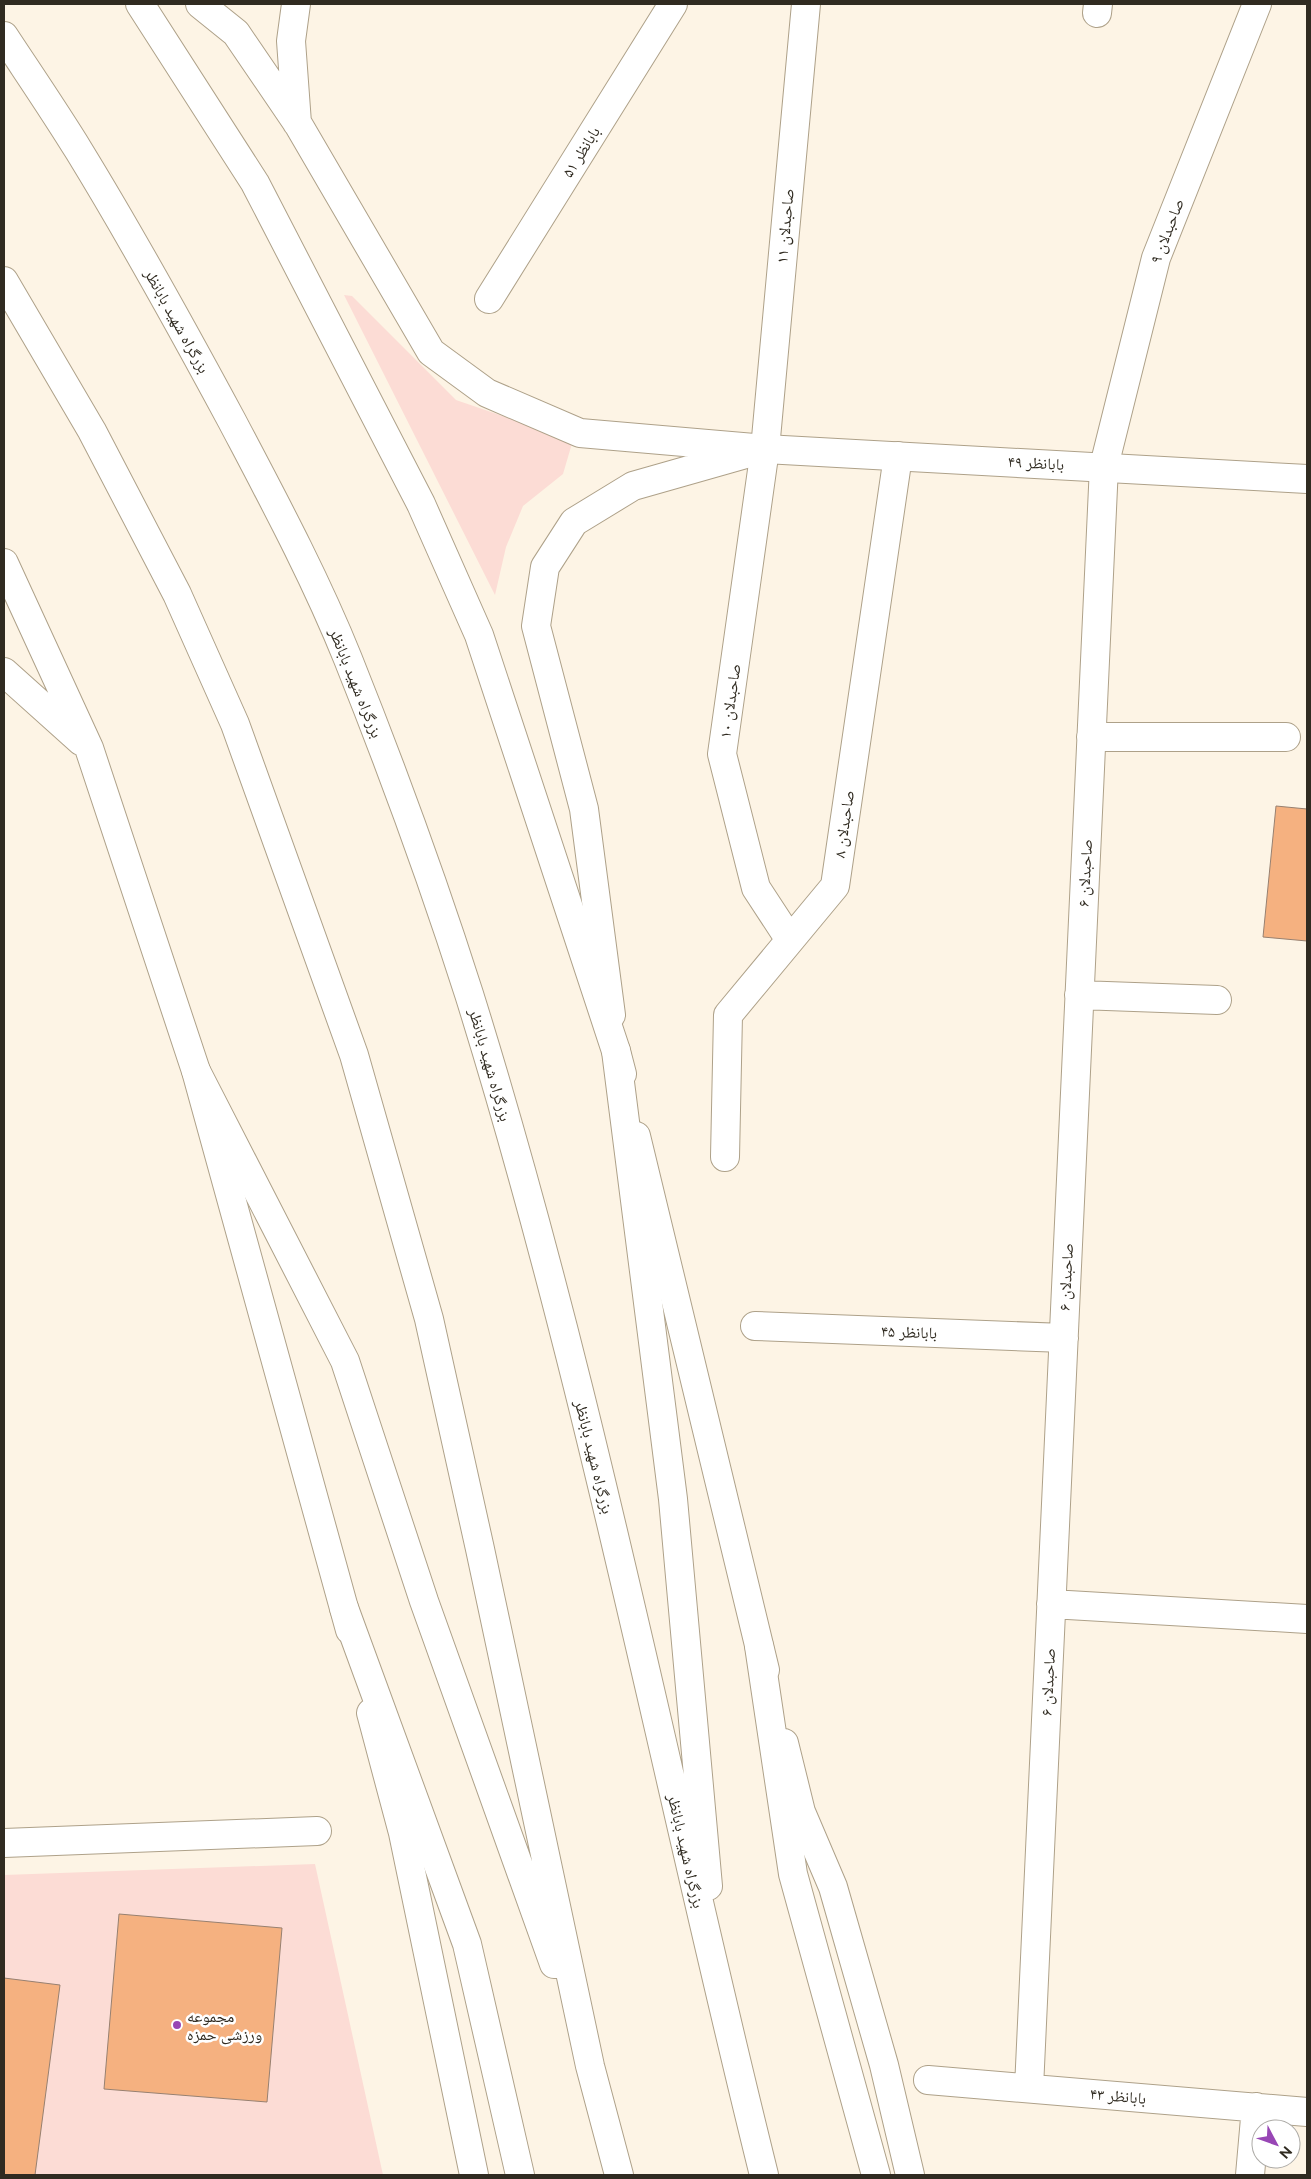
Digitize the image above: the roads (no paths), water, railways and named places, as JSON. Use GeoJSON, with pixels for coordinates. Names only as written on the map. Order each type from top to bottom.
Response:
{"type":"FeatureCollection","features":[{"type":"Feature","properties":{"kind":"main road"},"geometry":{"type":"LineString","coordinates":[[140,4],[255,183],[421,504],[479,635],[616,1051],[759,1646],[801,1812],[833,1887],[884,2065],[910,2175]]}},
{"type":"Feature","properties":{"kind":"main road","name":"بابانظر ۴۹"},"geometry":{"type":"LineString","coordinates":[[200,4],[236,33],[298,124],[431,352],[487,394],[580,433],[765,449],[1104,466],[1307,479]]}},
{"type":"Feature","properties":{"kind":"main road"},"geometry":{"type":"LineString","coordinates":[[296,4],[291,41],[298,124]]}},
{"type":"Feature","properties":{"kind":"main road","name":"بابانظر ۵۱"},"geometry":{"type":"LineString","coordinates":[[490,299],[673,4]]}},
{"type":"Feature","properties":{"kind":"main road","name":"صاحبدلان ۱۱"},"geometry":{"type":"LineString","coordinates":[[765,449],[806,4]]}},
{"type":"Feature","properties":{"kind":"main road","name":"صاحبدلان ۹"},"geometry":{"type":"LineString","coordinates":[[1104,466],[1156,258],[1257,4]]}},
{"type":"Feature","properties":{"kind":"main road","name":"بزرگراه شهید بابانظر"},"geometry":{"type":"LineString","coordinates":[[4,36],[78,150],[192,346],[281,513],[346,653],[408,815],[468,993],[548,1270],[605,1498],[718,1990],[764,2175]]}},
{"type":"Feature","properties":{"kind":"main road"},"geometry":{"type":"LineString","coordinates":[[4,281],[92,430],[177,594],[234,724],[354,1055],[429,1319],[590,2066],[618,2175]]}},
{"type":"Feature","properties":{"kind":"main road"},"geometry":{"type":"LineString","coordinates":[[718,1990],[673,1499],[584,810],[536,626],[545,567],[574,522],[633,486],[765,449]]}},
{"type":"Feature","properties":{"kind":"main road","name":"صاحبدلان ۱۰"},"geometry":{"type":"LineString","coordinates":[[765,449],[722,754],[756,888],[790,940]]}},
{"type":"Feature","properties":{"kind":"main road","name":"صاحبدلان ۸"},"geometry":{"type":"LineString","coordinates":[[725,1157],[728,1015],[835,886],[898,456]]}},
{"type":"Feature","properties":{"kind":"main road","name":"صاحبدلان ۶"},"geometry":{"type":"LineString","coordinates":[[1029,2088],[1104,466]]}},
{"type":"Feature","properties":{"kind":"main road"},"geometry":{"type":"LineString","coordinates":[[4,563],[88,748],[196,1072],[344,1608],[403,1833],[474,2175]]}},
{"type":"Feature","properties":{"kind":"main road"},"geometry":{"type":"LineString","coordinates":[[4,672],[88,748]]}},
{"type":"Feature","properties":{"kind":"main road"},"geometry":{"type":"LineString","coordinates":[[1091,737],[1286,737]]}},
{"type":"Feature","properties":{"kind":"main road"},"geometry":{"type":"LineString","coordinates":[[1079,996],[1217,1000]]}},
{"type":"Feature","properties":{"kind":"main road"},"geometry":{"type":"LineString","coordinates":[[196,1072],[345,1361],[424,1601],[590,2066]]}},
{"type":"Feature","properties":{"kind":"main road","name":"بابانظر ۴۵"},"geometry":{"type":"LineString","coordinates":[[755,1326],[1064,1338]]}},
{"type":"Feature","properties":{"kind":"main road"},"geometry":{"type":"LineString","coordinates":[[1051,1604],[1307,1619]]}},
{"type":"Feature","properties":{"kind":"main road"},"geometry":{"type":"LineString","coordinates":[[344,1608],[467,1944],[520,2175]]}},
{"type":"Feature","properties":{"kind":"main road"},"geometry":{"type":"LineString","coordinates":[[759,1646],[793,1874],[876,2175]]}},
{"type":"Feature","properties":{"kind":"main road"},"geometry":{"type":"LineString","coordinates":[[4,1843],[317,1831]]}},
{"type":"Feature","properties":{"kind":"main road","name":"بابانظر ۴۳"},"geometry":{"type":"LineString","coordinates":[[928,2080],[1307,2112]]}},
{"type":"Feature","properties":{"kind":"main road"},"geometry":{"type":"LineString","coordinates":[[1250,2175],[1256,2107]]}},
{"type":"Feature","properties":{"kind":"place","name":"مجموعه ورزشی حمزه"},"geometry":{"type":"Point","coordinates":[177,2025]}}]}
